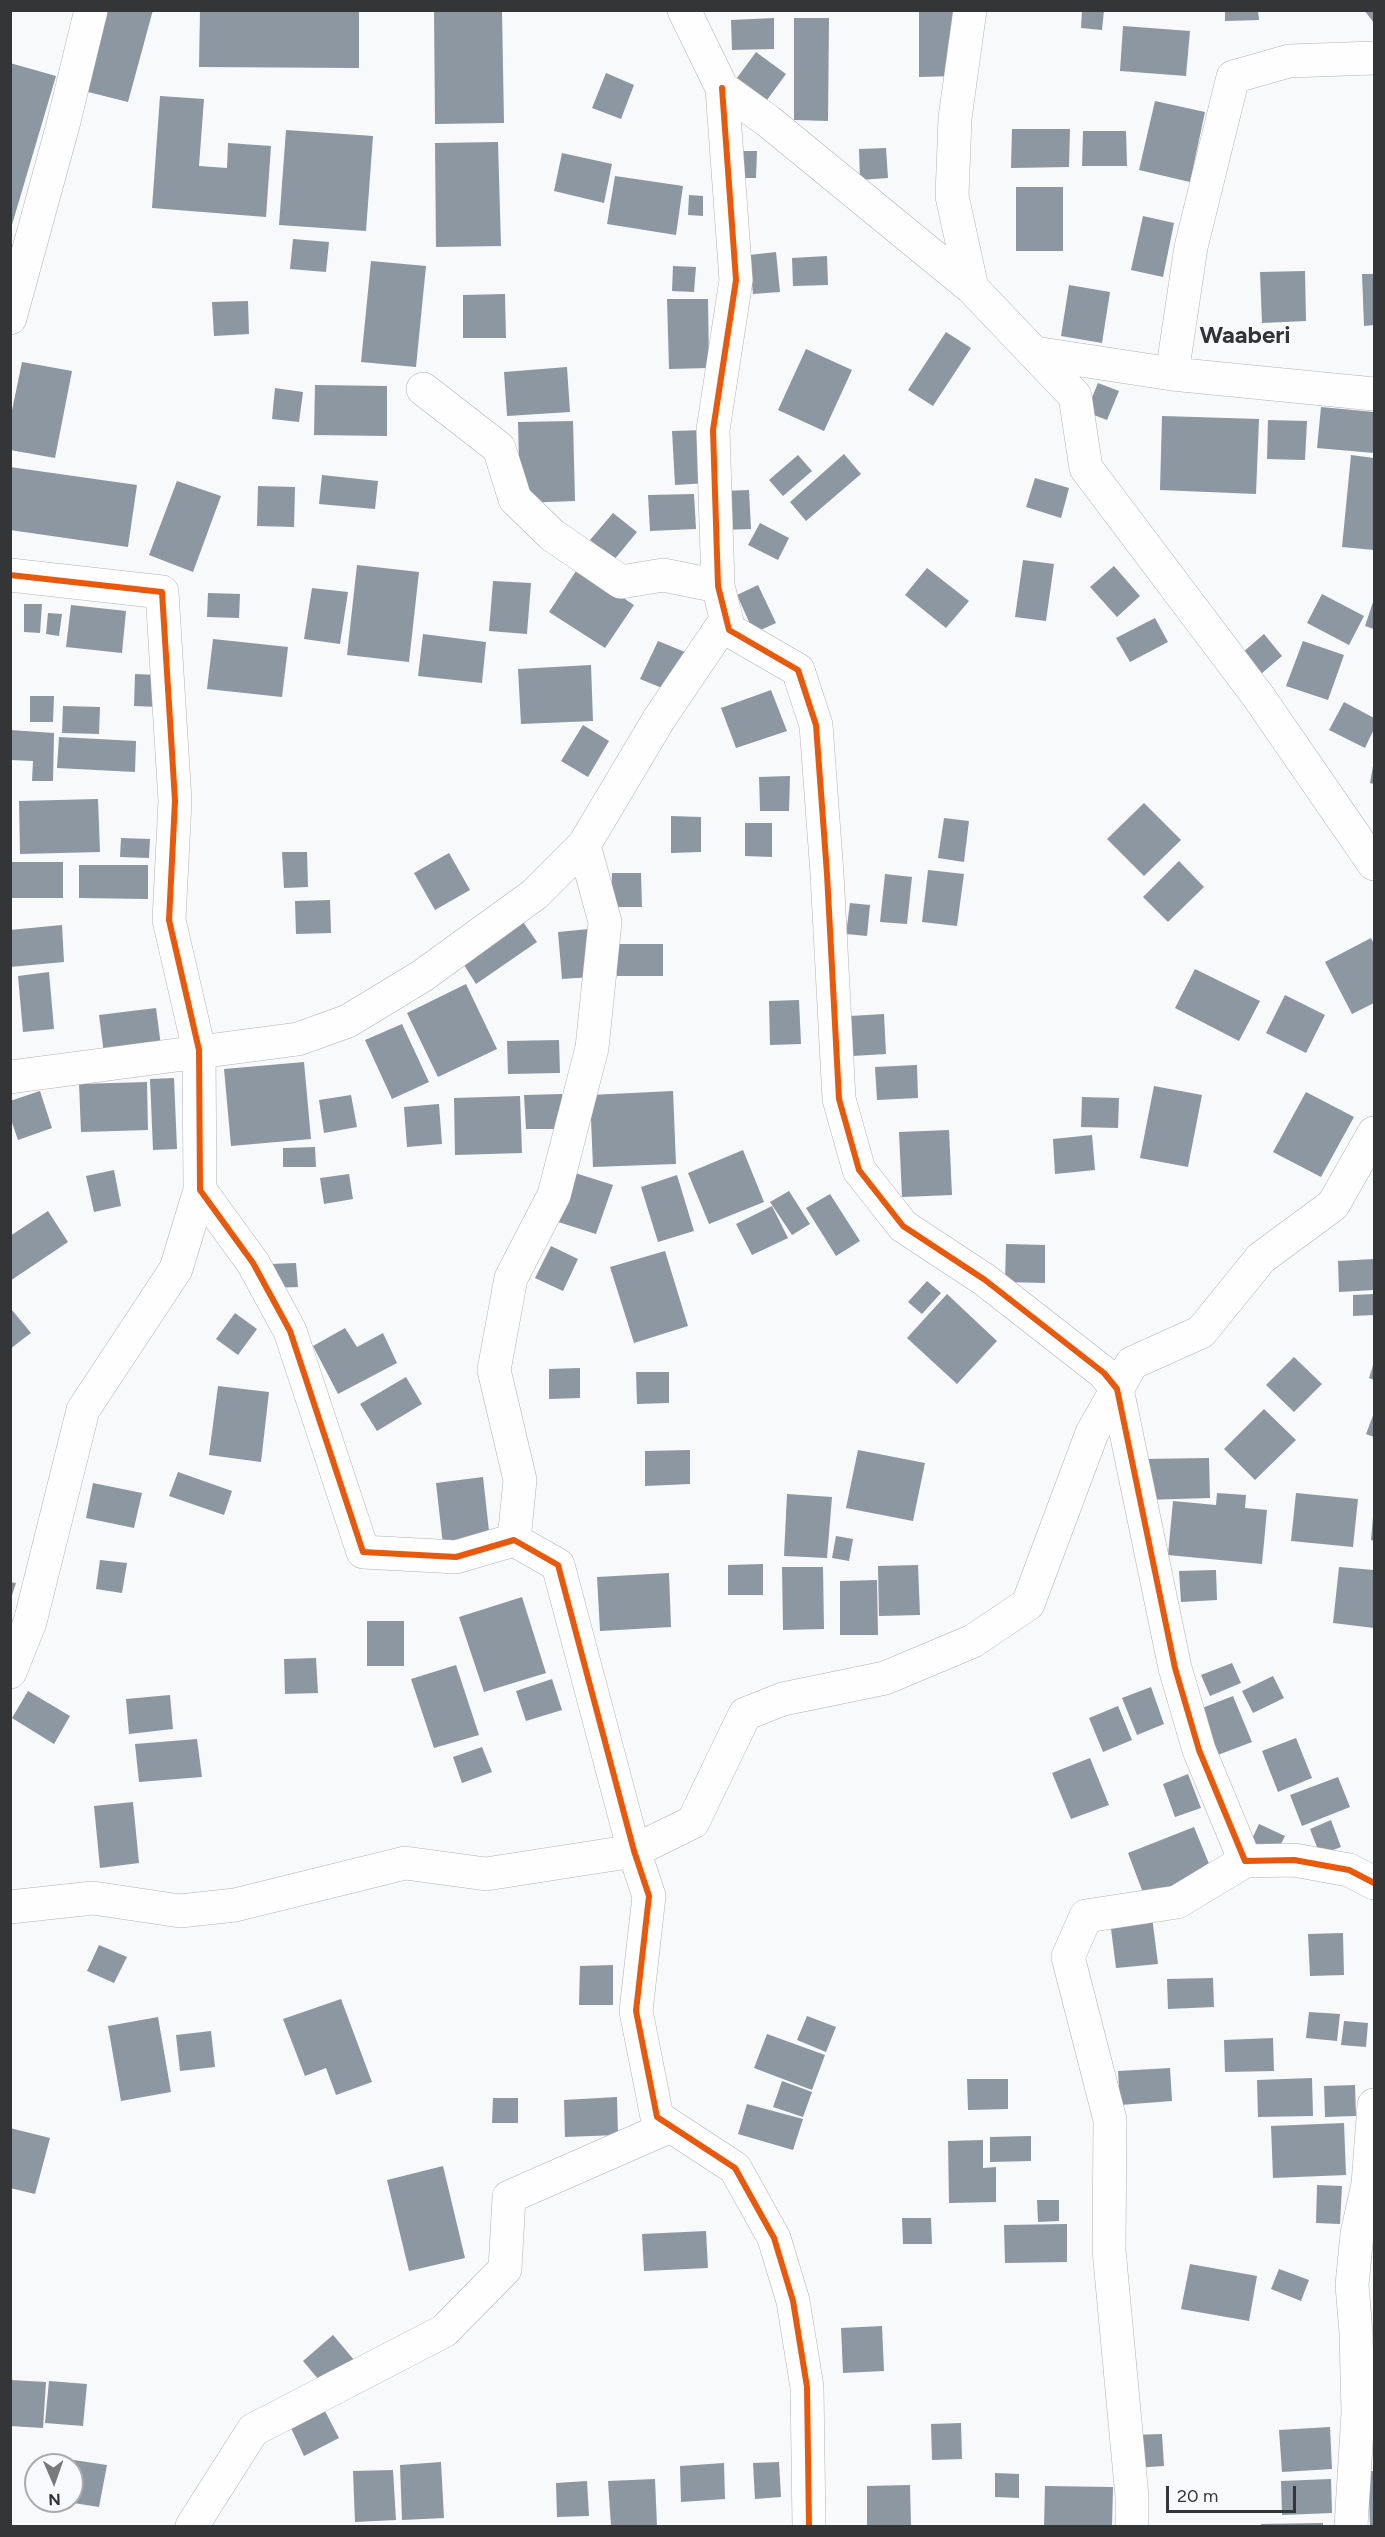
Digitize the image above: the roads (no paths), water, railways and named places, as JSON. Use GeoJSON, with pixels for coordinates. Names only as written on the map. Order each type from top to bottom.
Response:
{"type":"FeatureCollection","features":[{"type":"Feature","properties":{"kind":"street"},"geometry":{"type":"LineString","coordinates":[[10,318],[63,125],[91,10]]}},
{"type":"Feature","properties":{"kind":"street"},"geometry":{"type":"LineString","coordinates":[[684,10],[722,88],[736,280],[713,430],[718,586],[729,630],[798,670],[816,725],[827,874],[839,1100],[859,1170],[903,1226],[985,1280],[1104,1372],[1116,1389],[1175,1668],[1199,1750],[1245,1861]]}},
{"type":"Feature","properties":{"kind":"street"},"geometry":{"type":"LineString","coordinates":[[970,10],[955,118],[952,196],[972,288]]}},
{"type":"Feature","properties":{"kind":"street"},"geometry":{"type":"LineString","coordinates":[[1172,374],[1191,247],[1233,77],[1289,61],[1374,58]]}},
{"type":"Feature","properties":{"kind":"street"},"geometry":{"type":"LineString","coordinates":[[722,88],[768,121],[972,288],[1075,396],[1086,468],[1258,696],[1374,864]]}},
{"type":"Feature","properties":{"kind":"street"},"geometry":{"type":"LineString","coordinates":[[1035,353],[1172,374],[1374,393]]}},
{"type":"Feature","properties":{"kind":"street"},"geometry":{"type":"LineString","coordinates":[[423,389],[499,448],[515,499],[530,514],[552,535],[621,582],[663,576],[718,586]]}},
{"type":"Feature","properties":{"kind":"street"},"geometry":{"type":"LineString","coordinates":[[10,575],[162,592],[175,801],[169,920],[199,1050],[200,1190],[176,1269],[83,1410],[30,1622],[10,1672]]}},
{"type":"Feature","properties":{"kind":"street"},"geometry":{"type":"LineString","coordinates":[[10,1077],[199,1050],[298,1039],[348,1020],[422,976],[535,894],[584,845],[659,719],[726,620]]}},
{"type":"Feature","properties":{"kind":"street"},"geometry":{"type":"LineString","coordinates":[[514,1540],[520,1480],[494,1370],[511,1278],[554,1195],[592,1048],[605,922],[584,845]]}},
{"type":"Feature","properties":{"kind":"street"},"geometry":{"type":"LineString","coordinates":[[10,1907],[93,1898],[180,1911],[235,1905],[405,1863],[486,1874],[634,1851],[693,1822],[745,1714],[783,1699],[885,1678],[973,1641],[1028,1604],[1092,1433],[1132,1363],[1201,1332],[1261,1258],[1333,1205],[1374,1132]]}},
{"type":"Feature","properties":{"kind":"street"},"geometry":{"type":"LineString","coordinates":[[200,1190],[253,1263],[290,1331],[363,1552],[456,1557],[514,1540],[558,1565],[634,1851],[649,1896],[636,2011],[657,2117],[735,2168],[774,2238],[793,2301],[807,2387],[809,2526]]}},
{"type":"Feature","properties":{"kind":"street"},"geometry":{"type":"LineString","coordinates":[[1132,2526],[1132,2498],[1109,2250],[1110,2120],[1068,1957],[1086,1916],[1177,1902],[1245,1861],[1294,1860],[1349,1869],[1374,1883]]}},
{"type":"Feature","properties":{"kind":"street"},"geometry":{"type":"LineString","coordinates":[[1351,2526],[1358,2413],[1352,2285],[1357,2234],[1368,2184],[1374,2106]]}},
{"type":"Feature","properties":{"kind":"street"},"geometry":{"type":"LineString","coordinates":[[192,2526],[253,2430],[444,2331],[497,2277],[504,2269],[509,2197],[671,2126]]}},
{"type":"Feature","properties":{"kind":"district","name":"Waaberi"},"geometry":{"type":"Point","coordinates":[1245,336]}}]}
